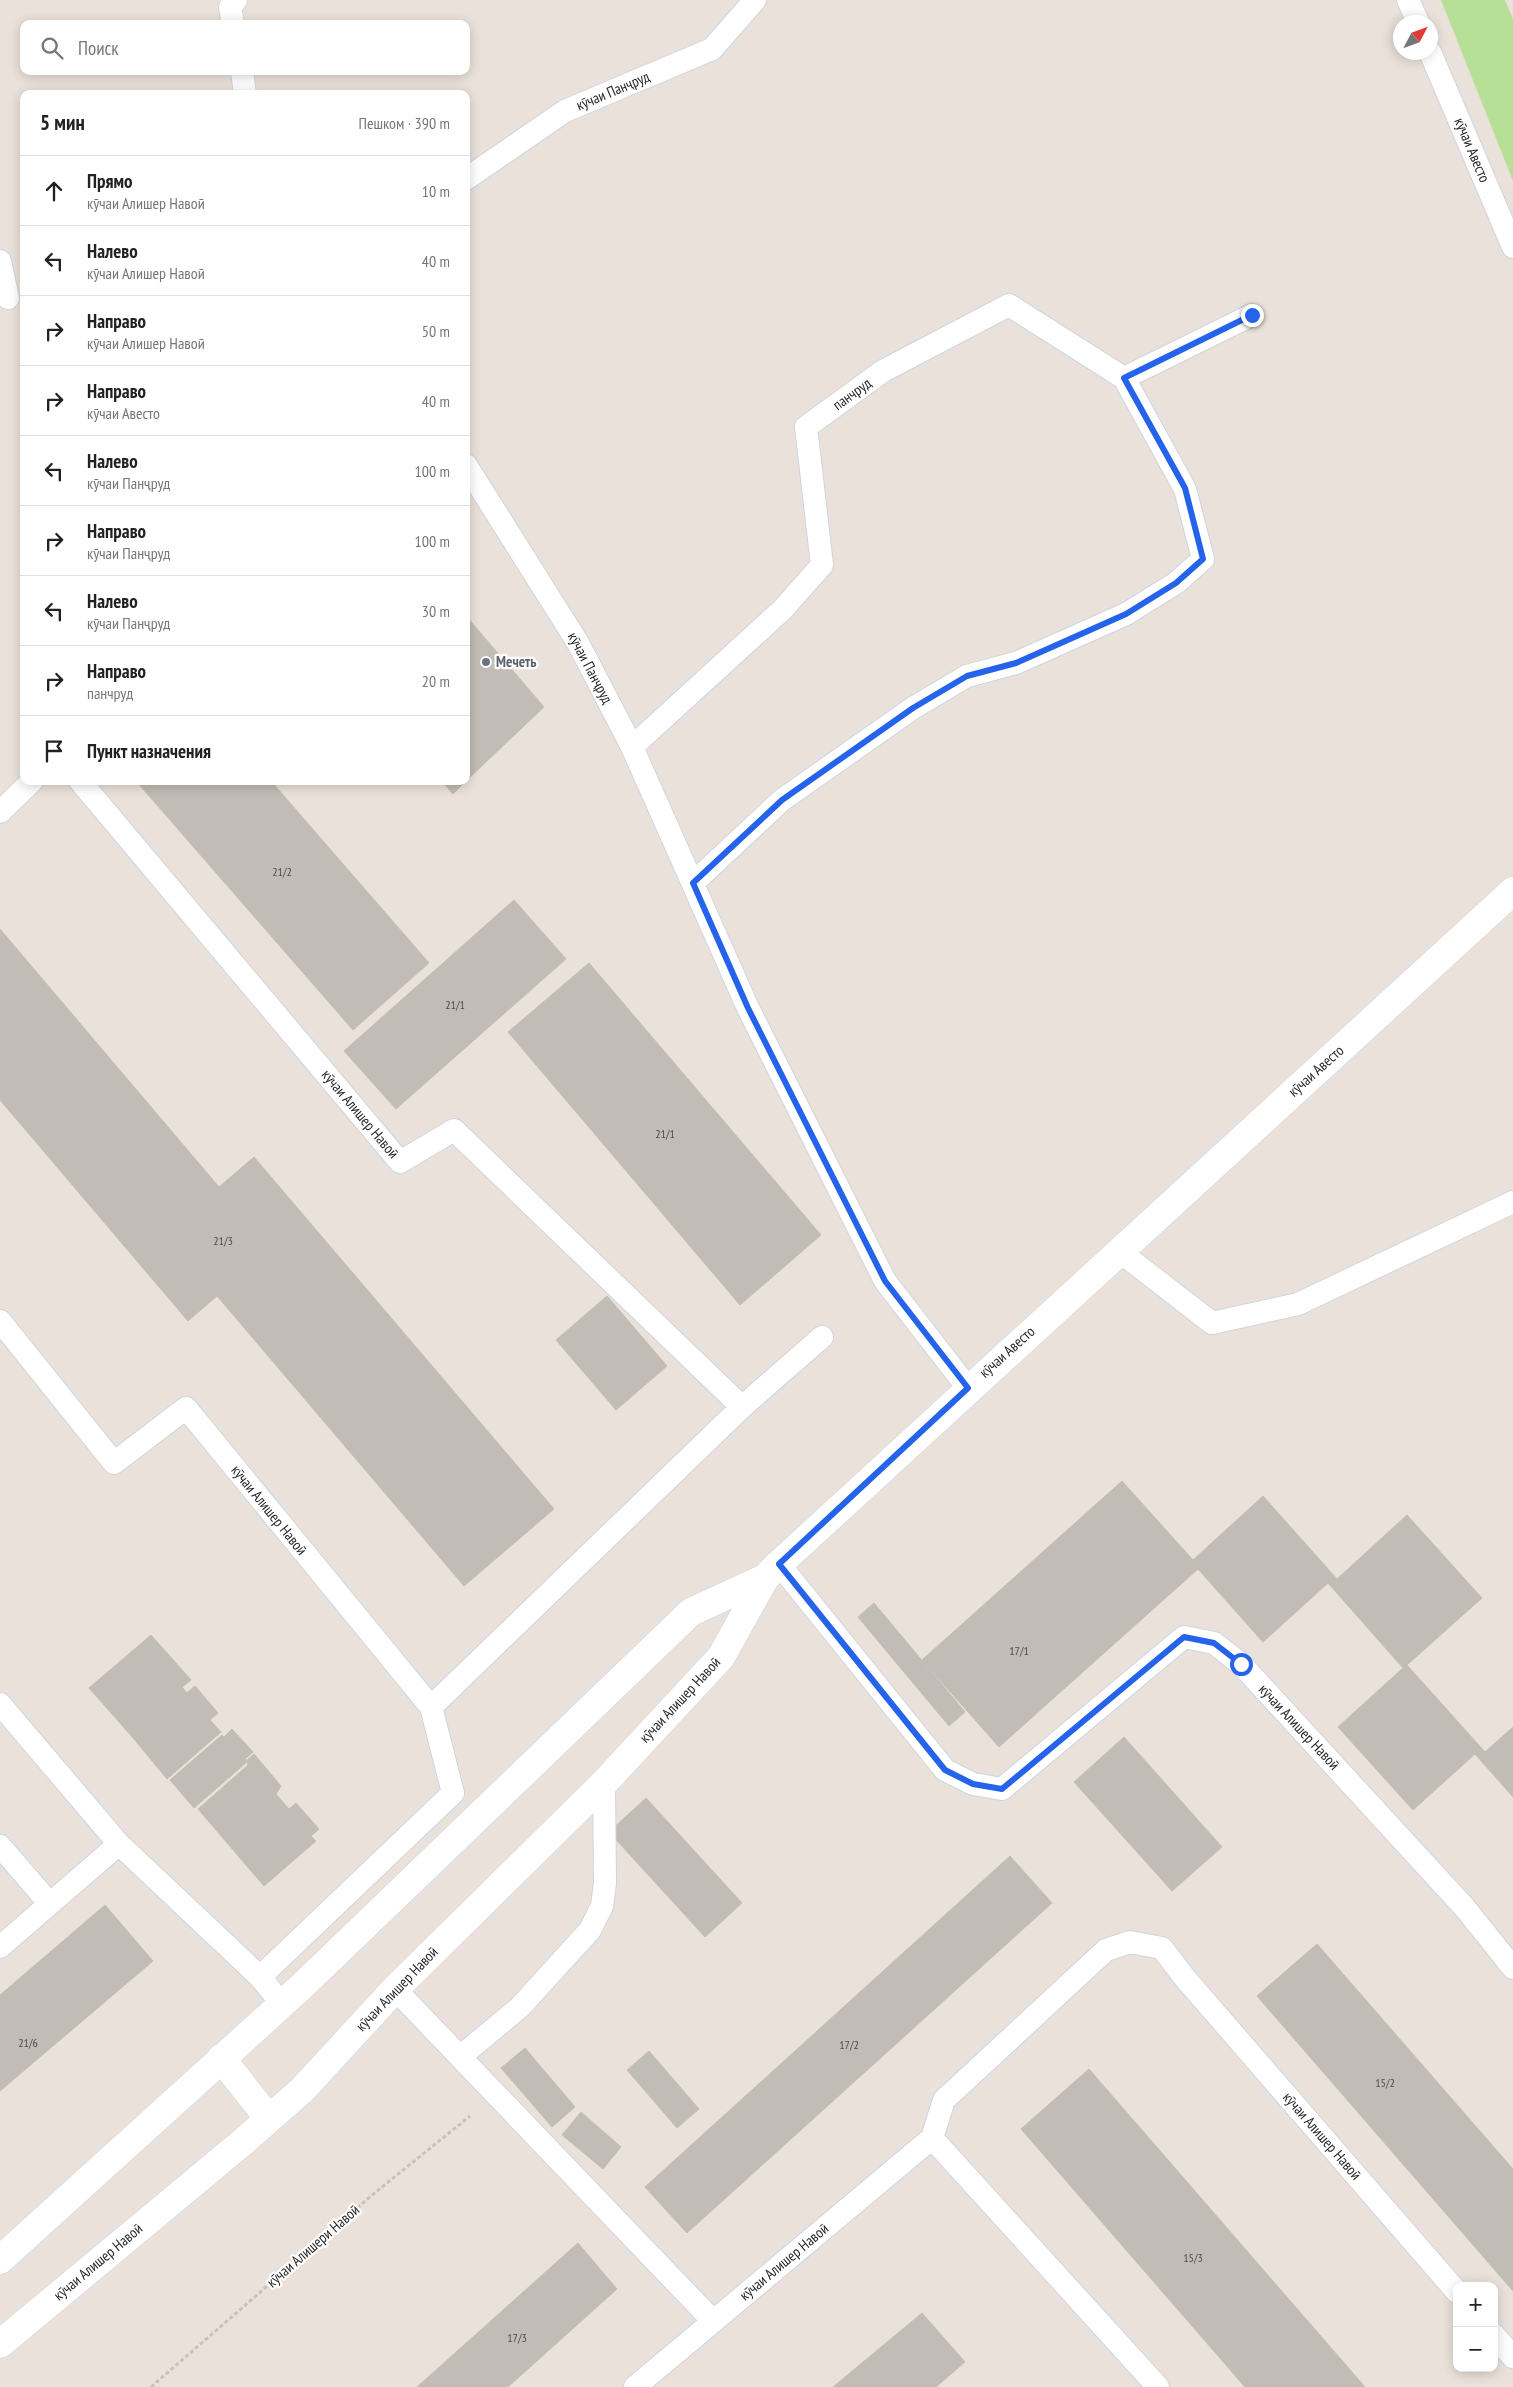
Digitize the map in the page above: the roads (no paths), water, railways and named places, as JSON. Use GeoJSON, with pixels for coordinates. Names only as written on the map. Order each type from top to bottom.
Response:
{"type":"FeatureCollection","features":[{"type":"Feature","properties":{"kind":"street","name":"кӯчаи Авесто"},"geometry":{"type":"LineString","coordinates":[[772,1571],[968,1388],[1513,891]]}},
{"type":"Feature","properties":{"kind":"street","name":"кӯчаи Алишер Навоӣ"},"geometry":{"type":"LineString","coordinates":[[0,2344],[302,2090],[395,1989],[604,1783],[721,1657],[772,1571]]}},
{"type":"Feature","properties":{"kind":"street"},"geometry":{"type":"LineString","coordinates":[[0,2260],[282,2004],[691,1612],[772,1571]]}},
{"type":"Feature","properties":{"kind":"street"},"geometry":{"type":"LineString","coordinates":[[221,2058],[269,2119]]}},
{"type":"Feature","properties":{"kind":"lane"},"geometry":{"type":"LineString","coordinates":[[232,20],[230,7],[236,0]]}},
{"type":"Feature","properties":{"kind":"lane","name":"кӯчаи Панҷруд"},"geometry":{"type":"LineString","coordinates":[[470,176],[565,111],[712,49],[755,0]]}},
{"type":"Feature","properties":{"kind":"lane"},"geometry":{"type":"LineString","coordinates":[[1408,0],[1415,15]]}},
{"type":"Feature","properties":{"kind":"lane","name":"кӯчаи Авесто"},"geometry":{"type":"LineString","coordinates":[[1433,60],[1513,247]]}},
{"type":"Feature","properties":{"kind":"lane"},"geometry":{"type":"LineString","coordinates":[[243,75],[244,90]]}},
{"type":"Feature","properties":{"kind":"lane"},"geometry":{"type":"LineString","coordinates":[[0,261],[11,297]]}},
{"type":"Feature","properties":{"kind":"lane","name":"панчруд"},"geometry":{"type":"LineString","coordinates":[[632,747],[782,610],[822,565],[806,427],[883,371],[1009,305],[1124,378]]}},
{"type":"Feature","properties":{"kind":"lane"},"geometry":{"type":"LineString","coordinates":[[693,883],[782,800],[913,708],[967,676],[1016,663],[1126,614],[1176,583],[1203,559],[1185,488],[1124,378],[1252,315]]}},
{"type":"Feature","properties":{"kind":"lane","name":"кӯчаи Панҷруд"},"geometry":{"type":"LineString","coordinates":[[470,471],[578,643],[632,747],[748,1008],[885,1281],[968,1388]]}},
{"type":"Feature","properties":{"kind":"lane"},"geometry":{"type":"LineString","coordinates":[[0,812],[28,785]]}},
{"type":"Feature","properties":{"kind":"lane","name":"кӯчаи Алишер Навоӣ"},"geometry":{"type":"LineString","coordinates":[[83,785],[400,1162],[454,1130],[742,1407]]}},
{"type":"Feature","properties":{"kind":"lane"},"geometry":{"type":"LineString","coordinates":[[1119,1251],[1212,1323],[1298,1304],[1511,1206]]}},
{"type":"Feature","properties":{"kind":"lane","name":"кӯчаи Алишер Навоӣ"},"geometry":{"type":"LineString","coordinates":[[0,1321],[114,1463],[186,1408],[431,1707],[453,1793],[260,1976]]}},
{"type":"Feature","properties":{"kind":"lane"},"geometry":{"type":"LineString","coordinates":[[431,1707],[742,1407],[822,1337]]}},
{"type":"Feature","properties":{"kind":"lane","name":"кӯчаи Алишер Навоӣ"},"geometry":{"type":"LineString","coordinates":[[772,1571],[945,1770],[973,1784],[1002,1789],[1184,1637],[1214,1643],[1241,1664],[1465,1908],[1513,1968]]}},
{"type":"Feature","properties":{"kind":"lane"},"geometry":{"type":"LineString","coordinates":[[0,1704],[119,1844],[260,1976],[282,2004]]}},
{"type":"Feature","properties":{"kind":"lane"},"geometry":{"type":"LineString","coordinates":[[461,2056],[520,2007],[590,1930],[602,1906],[605,1883],[604,1783]]}},
{"type":"Feature","properties":{"kind":"lane"},"geometry":{"type":"LineString","coordinates":[[0,1948],[119,1844]]}},
{"type":"Feature","properties":{"kind":"lane"},"geometry":{"type":"LineString","coordinates":[[0,1846],[50,1904]]}},
{"type":"Feature","properties":{"kind":"lane","name":"кӯчаи Алишер Навоӣ"},"geometry":{"type":"LineString","coordinates":[[636,2387],[932,2138],[944,2100],[1106,1950],[1130,1942],[1162,1948],[1184,1976],[1453,2287]]}},
{"type":"Feature","properties":{"kind":"lane"},"geometry":{"type":"LineString","coordinates":[[395,1989],[713,2322]]}},
{"type":"Feature","properties":{"kind":"lane"},"geometry":{"type":"LineString","coordinates":[[932,2138],[1158,2387]]}},
{"type":"Feature","properties":{"kind":"lane"},"geometry":{"type":"LineString","coordinates":[[1498,2340],[1513,2357]]}},
{"type":"Feature","properties":{"kind":"place","name":"Мечеть"},"geometry":{"type":"Point","coordinates":[486,662]}}]}
